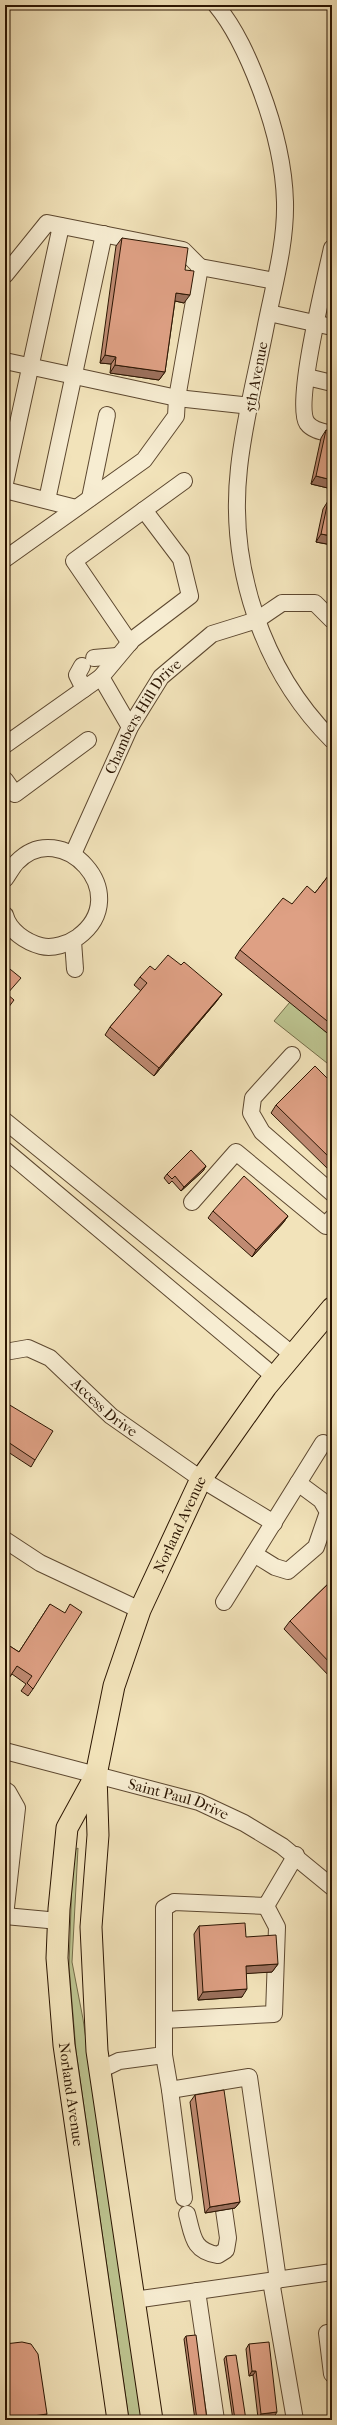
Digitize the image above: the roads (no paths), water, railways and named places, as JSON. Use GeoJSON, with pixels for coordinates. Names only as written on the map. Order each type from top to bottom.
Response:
{"type":"FeatureCollection","features":[{"type":"Feature","properties":{"kind":"main road","name":"Norland Avenue"},"geometry":{"type":"LineString","coordinates":[[152,2420],[100,2070],[95,2017],[91,1927],[98,1835],[96,1775],[114,1686],[140,1610],[201,1479],[275,1376],[332,1308]]}},
{"type":"Feature","properties":{"kind":"main road","name":"Norland Avenue"},"geometry":{"type":"LineString","coordinates":[[96,1775],[67,1828],[57,1958],[64,2045],[118,2420]]}},
{"type":"Feature","properties":{"kind":"street","name":"5th Avenue"},"geometry":{"type":"LineString","coordinates":[[216,5],[239,40],[252,66],[271,115],[280,153],[285,204],[283,243],[239,466],[237,524],[243,570],[257,620],[284,678],[310,715],[332,740]]}},
{"type":"Feature","properties":{"kind":"street"},"geometry":{"type":"LineString","coordinates":[[54,225],[183,250],[200,267],[275,281]]}},
{"type":"Feature","properties":{"kind":"street"},"geometry":{"type":"LineString","coordinates":[[5,275],[54,225]]}},
{"type":"Feature","properties":{"kind":"street"},"geometry":{"type":"LineString","coordinates":[[5,483],[32,367],[54,225]]}},
{"type":"Feature","properties":{"kind":"street"},"geometry":{"type":"LineString","coordinates":[[47,500],[104,234]]}},
{"type":"Feature","properties":{"kind":"street"},"geometry":{"type":"LineString","coordinates":[[332,248],[316,324],[303,406],[307,423],[315,429],[332,434]]}},
{"type":"Feature","properties":{"kind":"street"},"geometry":{"type":"LineString","coordinates":[[5,559],[144,460],[176,416],[177,398],[200,267]]}},
{"type":"Feature","properties":{"kind":"street"},"geometry":{"type":"LineString","coordinates":[[269,313],[332,328]]}},
{"type":"Feature","properties":{"kind":"street"},"geometry":{"type":"LineString","coordinates":[[5,361],[177,398],[251,406]]}},
{"type":"Feature","properties":{"kind":"street"},"geometry":{"type":"LineString","coordinates":[[307,377],[332,384]]}},
{"type":"Feature","properties":{"kind":"street"},"geometry":{"type":"LineString","coordinates":[[90,498],[107,415]]}},
{"type":"Feature","properties":{"kind":"street"},"geometry":{"type":"LineString","coordinates":[[130,643],[74,561],[184,481]]}},
{"type":"Feature","properties":{"kind":"street"},"geometry":{"type":"LineString","coordinates":[[5,490],[76,508]]}},
{"type":"Feature","properties":{"kind":"street"},"geometry":{"type":"LineString","coordinates":[[5,745],[101,677],[117,656],[130,643],[190,596],[181,559],[144,510]]}},
{"type":"Feature","properties":{"kind":"street","name":"Chambers Hill Drive"},"geometry":{"type":"LineString","coordinates":[[73,854],[130,727],[161,677],[212,634],[257,620],[276,607],[287,602],[315,603],[332,620]]}},
{"type":"Feature","properties":{"kind":"street"},"geometry":{"type":"LineString","coordinates":[[84,689],[77,675],[88,662],[117,656]]}},
{"type":"Feature","properties":{"kind":"street"},"geometry":{"type":"LineString","coordinates":[[101,677],[130,727]]}},
{"type":"Feature","properties":{"kind":"street"},"geometry":{"type":"LineString","coordinates":[[5,780],[15,794],[88,740]]}},
{"type":"Feature","properties":{"kind":"street"},"geometry":{"type":"LineString","coordinates":[[5,879],[18,861],[30,853],[44,849],[59,850],[73,854],[85,864],[94,876],[98,890],[98,905],[89,926],[73,941],[58,946],[42,946],[27,941],[15,931],[5,915]]}},
{"type":"Feature","properties":{"kind":"street"},"geometry":{"type":"LineString","coordinates":[[73,941],[75,969]]}},
{"type":"Feature","properties":{"kind":"street"},"geometry":{"type":"LineString","coordinates":[[292,1055],[253,1098],[251,1113],[262,1132],[332,1193]]}},
{"type":"Feature","properties":{"kind":"street"},"geometry":{"type":"LineString","coordinates":[[5,1121],[293,1355]]}},
{"type":"Feature","properties":{"kind":"street"},"geometry":{"type":"LineString","coordinates":[[5,1150],[275,1376]]}},
{"type":"Feature","properties":{"kind":"street"},"geometry":{"type":"LineString","coordinates":[[192,1202],[236,1152],[326,1226],[332,1218]]}},
{"type":"Feature","properties":{"kind":"street","name":"Access Drive"},"geometry":{"type":"LineString","coordinates":[[5,1352],[28,1348],[50,1358],[111,1416],[201,1479],[274,1523]]}},
{"type":"Feature","properties":{"kind":"street"},"geometry":{"type":"LineString","coordinates":[[224,1602],[323,1443]]}},
{"type":"Feature","properties":{"kind":"street"},"geometry":{"type":"LineString","coordinates":[[254,1554],[275,1567],[288,1571],[316,1547],[328,1512],[321,1500],[298,1483]]}},
{"type":"Feature","properties":{"kind":"street"},"geometry":{"type":"LineString","coordinates":[[5,1540],[40,1563],[140,1610]]}},
{"type":"Feature","properties":{"kind":"street","name":"Saint Paul Drive"},"geometry":{"type":"LineString","coordinates":[[5,1751],[199,1802],[244,1823],[296,1856],[332,1887]]}},
{"type":"Feature","properties":{"kind":"street"},"geometry":{"type":"LineString","coordinates":[[5,1790],[8,1792],[17,1808],[5,1916],[59,1921]]}},
{"type":"Feature","properties":{"kind":"street"},"geometry":{"type":"LineString","coordinates":[[266,1906],[296,1856]]}},
{"type":"Feature","properties":{"kind":"street"},"geometry":{"type":"LineString","coordinates":[[224,2210],[228,2238],[226,2250],[218,2256],[206,2254],[195,2244],[185,2206],[164,2055],[164,1908],[174,1902],[266,1906]]}},
{"type":"Feature","properties":{"kind":"street"},"geometry":{"type":"LineString","coordinates":[[164,2020],[274,2014],[277,1926],[266,1906]]}},
{"type":"Feature","properties":{"kind":"street"},"geometry":{"type":"LineString","coordinates":[[100,2070],[119,2061],[164,2055]]}},
{"type":"Feature","properties":{"kind":"street"},"geometry":{"type":"LineString","coordinates":[[170,2090],[207,2091],[249,2077],[274,2280],[295,2420]]}},
{"type":"Feature","properties":{"kind":"street"},"geometry":{"type":"LineString","coordinates":[[134,2300],[332,2272]]}},
{"type":"Feature","properties":{"kind":"street"},"geometry":{"type":"LineString","coordinates":[[197,2291],[216,2420]]}},
{"type":"Feature","properties":{"kind":"street"},"geometry":{"type":"LineString","coordinates":[[327,2332],[332,2374]]}}]}
